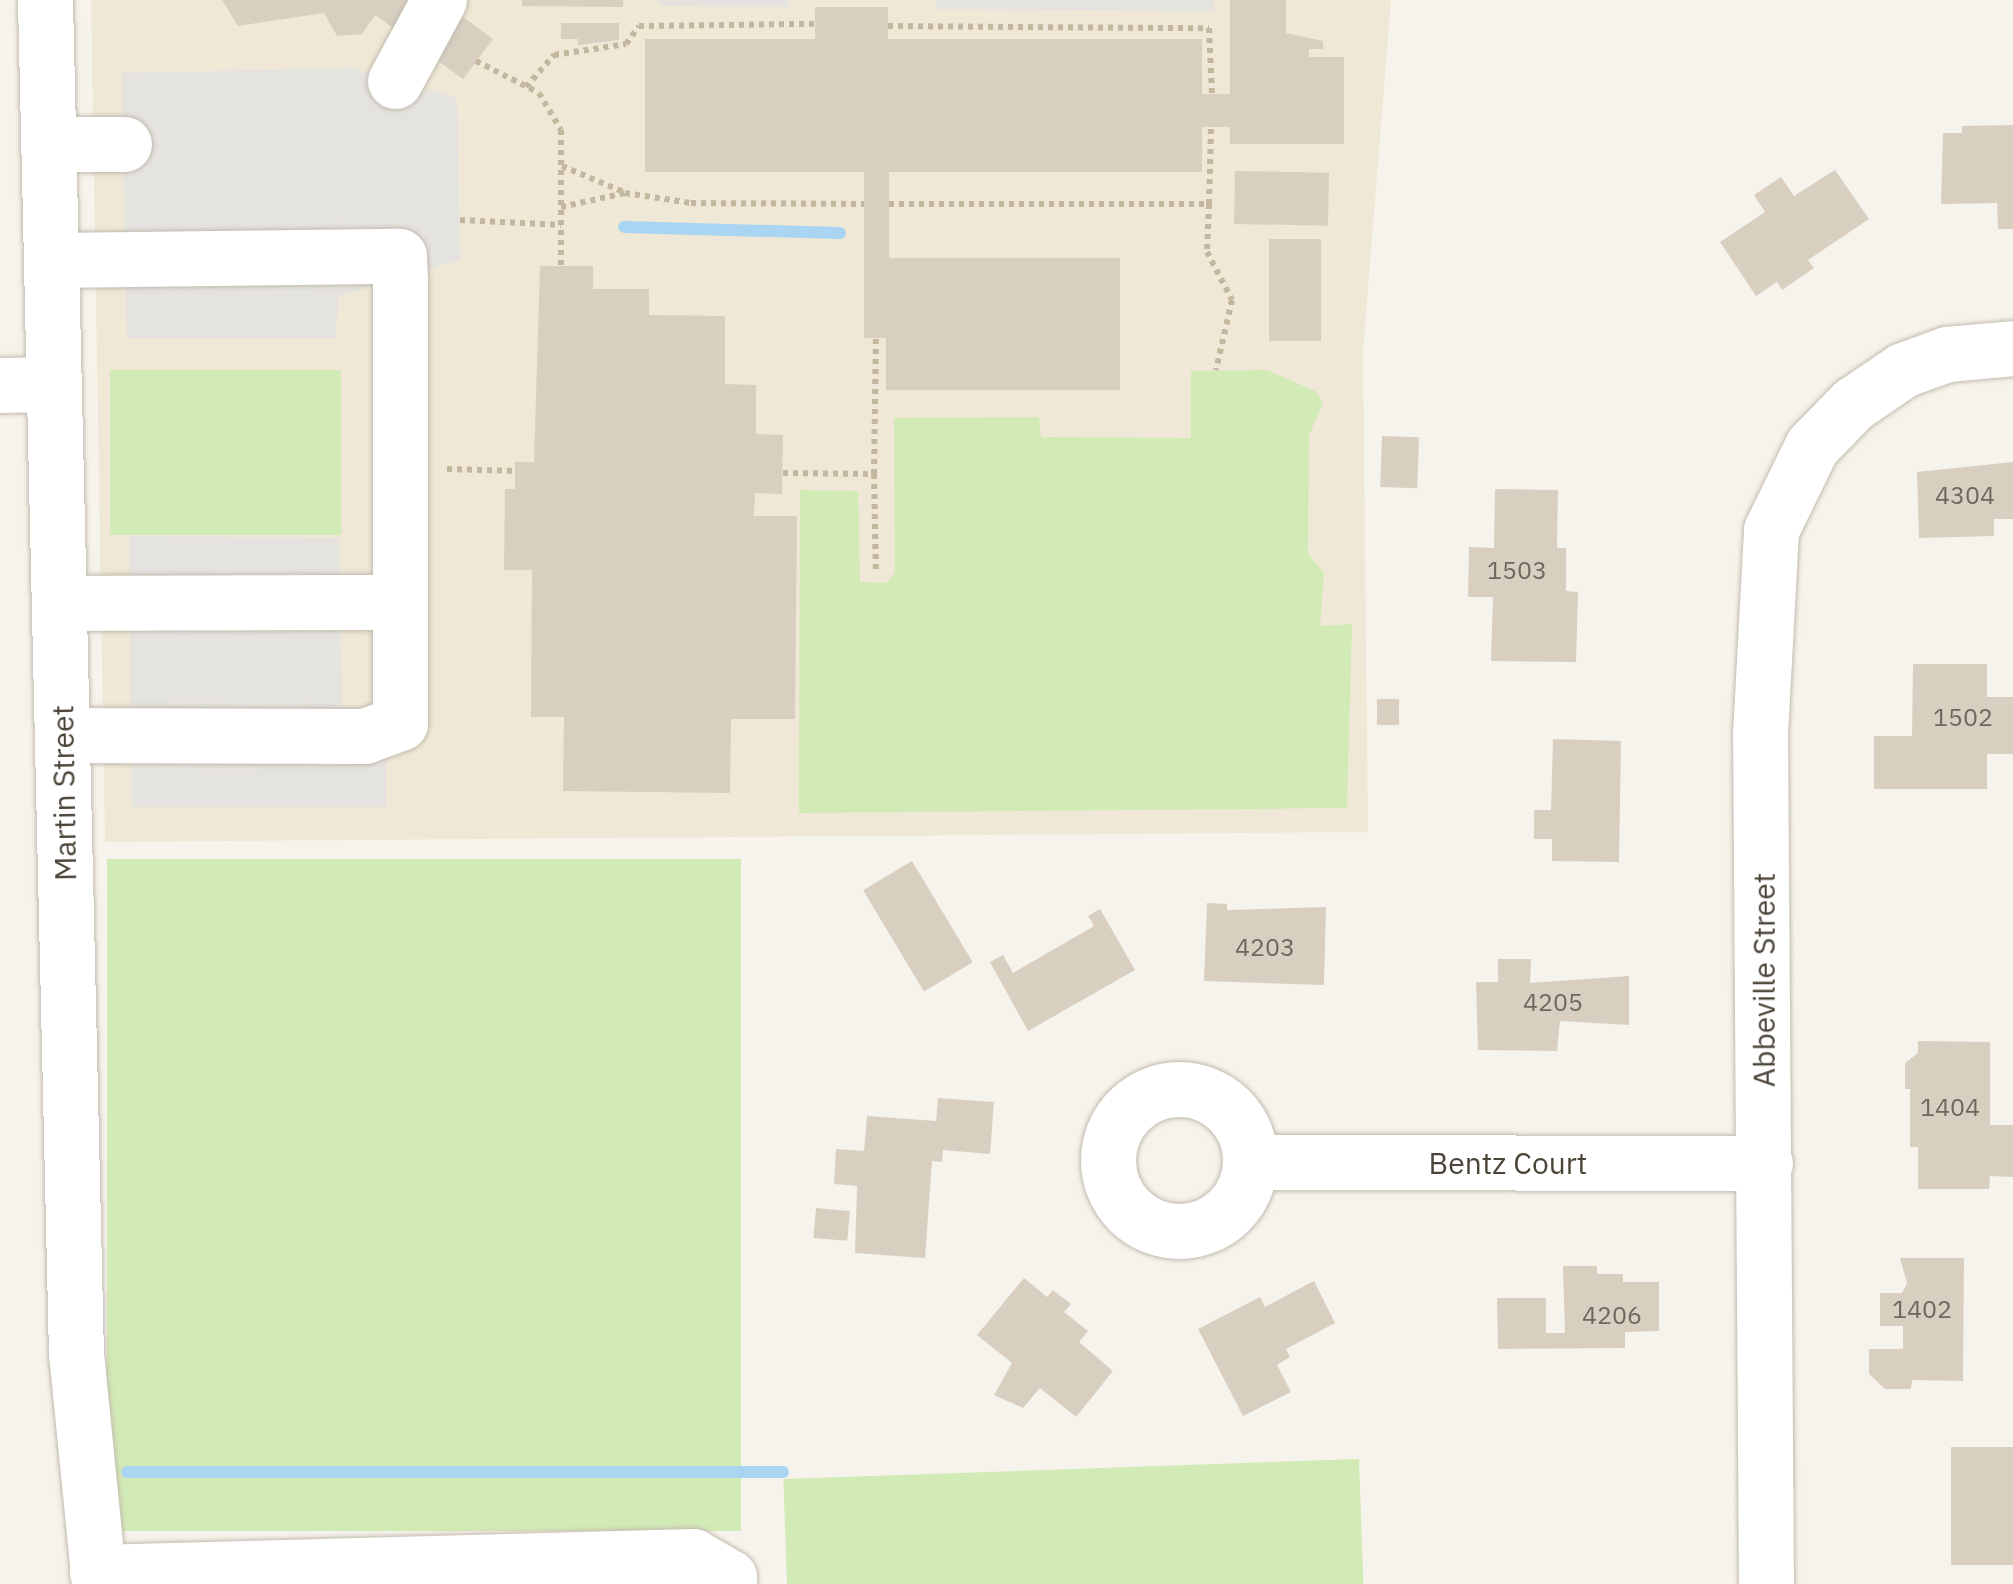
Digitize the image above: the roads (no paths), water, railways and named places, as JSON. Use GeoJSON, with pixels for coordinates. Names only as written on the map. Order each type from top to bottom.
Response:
{"type":"FeatureCollection","features":[{"type":"Feature","properties":{"kind":"street"},"geometry":{"type":"LineString","coordinates":[[395,81],[440,0]]}},
{"type":"Feature","properties":{"kind":"street","name":"Martin Street"},"geometry":{"type":"LineString","coordinates":[[30,13],[49,144],[76,1353],[98,1578]]}},
{"type":"Feature","properties":{"kind":"street"},"geometry":{"type":"LineString","coordinates":[[49,144],[124,144]]}},
{"type":"Feature","properties":{"kind":"street"},"geometry":{"type":"LineString","coordinates":[[52,260],[399,256],[400,723],[364,736],[62,735]]}},
{"type":"Feature","properties":{"kind":"street","name":"Abbeville Street"},"geometry":{"type":"LineString","coordinates":[[1766,1584],[1760,670],[1771,530],[1812,446],[1854,404],[1903,370],[1948,354],[2013,348]]}},
{"type":"Feature","properties":{"kind":"street"},"geometry":{"type":"LineString","coordinates":[[0,385],[54,384]]}},
{"type":"Feature","properties":{"kind":"street"},"geometry":{"type":"LineString","coordinates":[[59,603],[400,602]]}},
{"type":"Feature","properties":{"kind":"street","name":"Bentz Court"},"geometry":{"type":"LineString","coordinates":[[1251,1162],[1765,1163]]}},
{"type":"Feature","properties":{"kind":"street"},"geometry":{"type":"LineString","coordinates":[[98,1578],[692,1556],[729,1577],[730,1584]]}},
{"type":"Feature","properties":{"kind":"waterway"},"geometry":{"type":"LineString","coordinates":[[624,227],[840,233]]}},
{"type":"Feature","properties":{"kind":"waterway"},"geometry":{"type":"LineString","coordinates":[[127,1472],[783,1472]]}}]}
